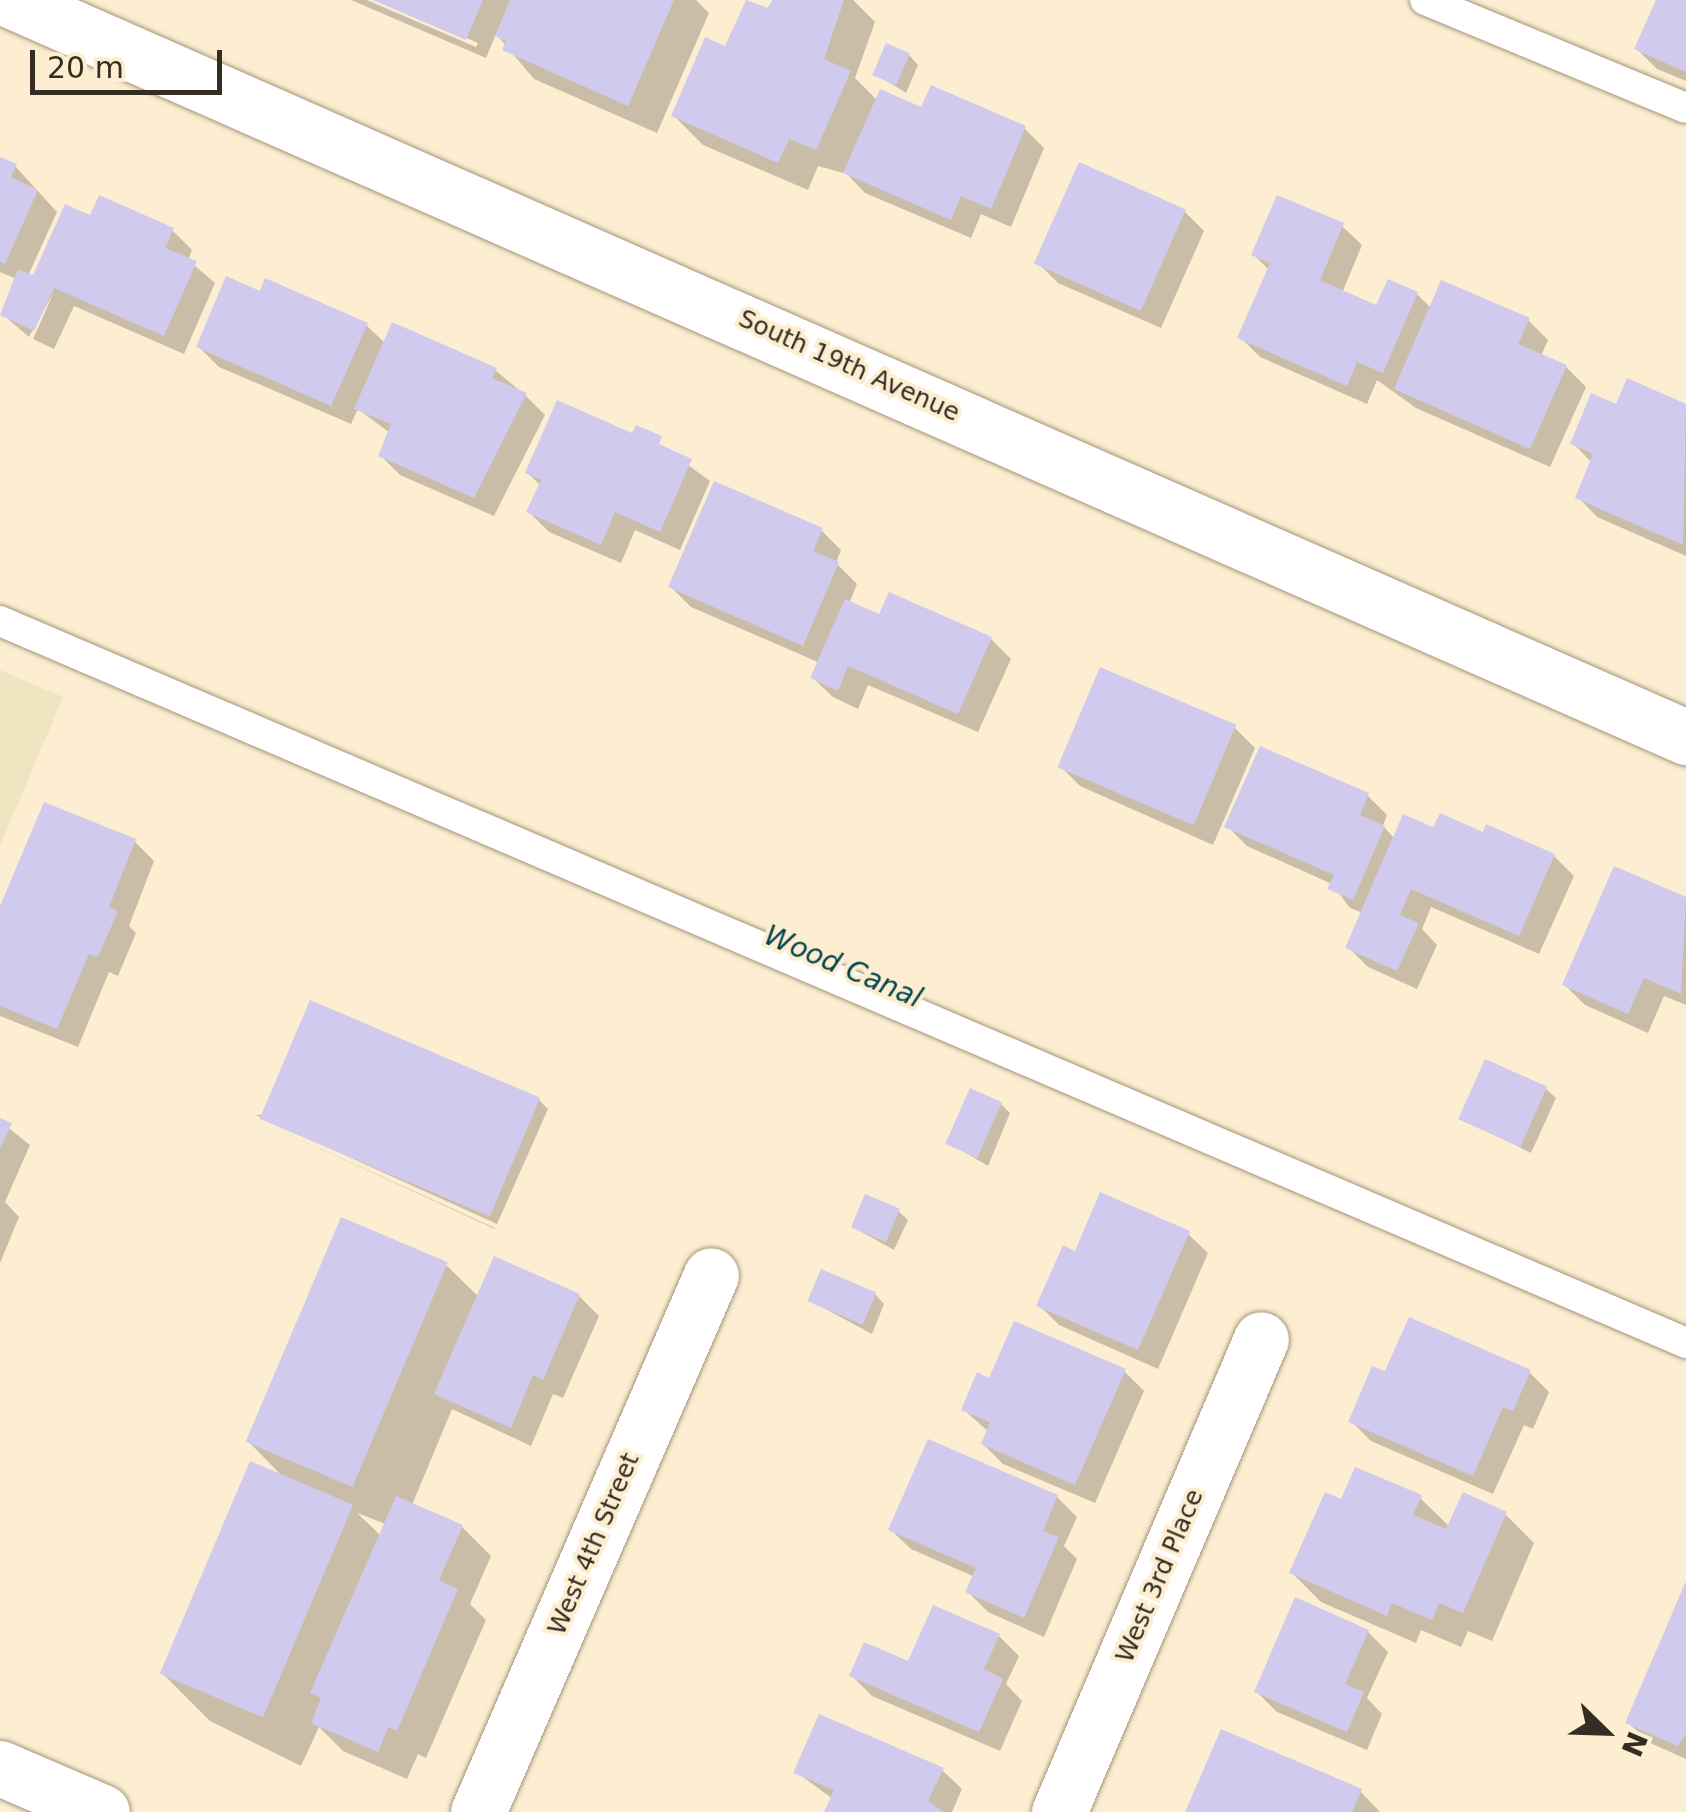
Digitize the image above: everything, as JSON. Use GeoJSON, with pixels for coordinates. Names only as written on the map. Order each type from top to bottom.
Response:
{"type":"FeatureCollection","features":[{"type":"Feature","properties":{"kind":"street","name":"South 19th Avenue"},"geometry":{"type":"LineString","coordinates":[[10,0],[1686,737]]}},
{"type":"Feature","properties":{"kind":"street","name":"West 4th Street"},"geometry":{"type":"LineString","coordinates":[[478,1812],[710,1276]]}},
{"type":"Feature","properties":{"kind":"street","name":"West 3rd Place"},"geometry":{"type":"LineString","coordinates":[[1059,1812],[1260,1339]]}},
{"type":"Feature","properties":{"kind":"street"},"geometry":{"type":"LineString","coordinates":[[0,1768],[102,1812]]}},
{"type":"Feature","properties":{"kind":"lane"},"geometry":{"type":"LineString","coordinates":[[1425,0],[1686,108]]}},
{"type":"Feature","properties":{"kind":"lane"},"geometry":{"type":"LineString","coordinates":[[0,621],[1686,1343]]}},
{"type":"Feature","properties":{"kind":"sand"},"geometry":{"type":"Polygon","coordinates":[[[0,670],[63,697],[0,846],[0,670]]]}},
{"type":"Feature","properties":{"kind":"building"},"geometry":{"type":"Polygon","coordinates":[[[373,0],[483,0],[466,40],[373,0]]]}},
{"type":"Feature","properties":{"kind":"building"},"geometry":{"type":"Polygon","coordinates":[[[510,0],[674,0],[628,106],[502,50],[506,41],[495,36],[510,0]]]}},
{"type":"Feature","properties":{"kind":"building"},"geometry":{"type":"Polygon","coordinates":[[[746,0],[768,8],[772,0],[844,0],[824,59],[851,71],[816,150],[789,139],[778,163],[671,116],[705,37],[725,46],[746,0]]]}},
{"type":"Feature","properties":{"kind":"building"},"geometry":{"type":"Polygon","coordinates":[[[1656,0],[1686,0],[1686,72],[1634,49],[1656,0]]]}},
{"type":"Feature","properties":{"kind":"building"},"geometry":{"type":"Polygon","coordinates":[[[886,43],[910,53],[896,85],[872,75],[886,43]]]}},
{"type":"Feature","properties":{"kind":"building"},"geometry":{"type":"Polygon","coordinates":[[[931,85],[1026,126],[991,209],[961,196],[951,220],[843,173],[880,89],[921,107],[931,85]]]}},
{"type":"Feature","properties":{"kind":"building"},"geometry":{"type":"Polygon","coordinates":[[[0,157],[17,164],[11,177],[38,190],[5,264],[0,262],[0,157]]]}},
{"type":"Feature","properties":{"kind":"building"},"geometry":{"type":"Polygon","coordinates":[[[1079,162],[1186,210],[1141,311],[1034,263],[1079,162]]]}},
{"type":"Feature","properties":{"kind":"building"},"geometry":{"type":"Polygon","coordinates":[[[99,195],[174,228],[165,248],[197,261],[164,336],[54,288],[34,331],[0,315],[18,269],[33,275],[65,204],[90,215],[99,195]]]}},
{"type":"Feature","properties":{"kind":"building"},"geometry":{"type":"Polygon","coordinates":[[[1277,195],[1344,223],[1320,280],[1376,305],[1388,279],[1418,292],[1383,373],[1357,362],[1347,386],[1237,338],[1270,263],[1251,255],[1277,195]]]}},
{"type":"Feature","properties":{"kind":"building"},"geometry":{"type":"Polygon","coordinates":[[[226,276],[260,291],[265,278],[368,323],[331,406],[196,347],[226,276]]]}},
{"type":"Feature","properties":{"kind":"building"},"geometry":{"type":"Polygon","coordinates":[[[1441,280],[1530,318],[1518,344],[1567,365],[1530,449],[1394,389],[1441,280]]]}},
{"type":"Feature","properties":{"kind":"building"},"geometry":{"type":"Polygon","coordinates":[[[392,322],[497,368],[492,378],[527,393],[474,498],[378,456],[391,424],[354,409],[392,322]]]}},
{"type":"Feature","properties":{"kind":"building"},"geometry":{"type":"Polygon","coordinates":[[[1627,378],[1686,404],[1683,545],[1575,498],[1593,454],[1570,444],[1591,393],[1616,404],[1627,378]]]}},
{"type":"Feature","properties":{"kind":"building"},"geometry":{"type":"Polygon","coordinates":[[[557,400],[632,433],[636,425],[662,436],[659,444],[692,459],[660,532],[615,512],[601,545],[526,512],[541,480],[525,473],[557,400]]]}},
{"type":"Feature","properties":{"kind":"building"},"geometry":{"type":"Polygon","coordinates":[[[714,481],[823,528],[813,551],[839,562],[803,646],[668,587],[714,481]]]}},
{"type":"Feature","properties":{"kind":"building"},"geometry":{"type":"Polygon","coordinates":[[[889,592],[992,637],[958,714],[848,666],[838,691],[810,678],[845,599],[879,614],[889,592]]]}},
{"type":"Feature","properties":{"kind":"building"},"geometry":{"type":"Polygon","coordinates":[[[1100,667],[1236,725],[1194,825],[1057,767],[1100,667]]]}},
{"type":"Feature","properties":{"kind":"building"},"geometry":{"type":"Polygon","coordinates":[[[1260,746],[1369,793],[1360,815],[1385,826],[1353,900],[1327,889],[1334,875],[1224,827],[1260,746]]]}},
{"type":"Feature","properties":{"kind":"building"},"geometry":{"type":"Polygon","coordinates":[[[44,802],[136,839],[109,907],[118,911],[98,957],[89,954],[57,1029],[0,1006],[0,906],[44,802]]]}},
{"type":"Feature","properties":{"kind":"building"},"geometry":{"type":"Polygon","coordinates":[[[1440,813],[1483,832],[1486,824],[1555,854],[1519,936],[1411,889],[1400,915],[1419,923],[1397,971],[1345,948],[1403,814],[1433,827],[1440,813]]]}},
{"type":"Feature","properties":{"kind":"building"},"geometry":{"type":"Polygon","coordinates":[[[1614,866],[1686,897],[1681,994],[1644,978],[1628,1014],[1562,985],[1614,866]]]}},
{"type":"Feature","properties":{"kind":"building"},"geometry":{"type":"Polygon","coordinates":[[[310,1000],[540,1098],[490,1216],[260,1119],[310,1000]]]}},
{"type":"Feature","properties":{"kind":"building"},"geometry":{"type":"Polygon","coordinates":[[[1485,1059],[1547,1087],[1520,1147],[1458,1119],[1485,1059]]]}},
{"type":"Feature","properties":{"kind":"building"},"geometry":{"type":"Polygon","coordinates":[[[970,1088],[1002,1102],[977,1158],[945,1144],[970,1088]]]}},
{"type":"Feature","properties":{"kind":"building"},"geometry":{"type":"Polygon","coordinates":[[[0,1118],[12,1123],[0,1149],[0,1118]]]}},
{"type":"Feature","properties":{"kind":"building"},"geometry":{"type":"Polygon","coordinates":[[[1100,1192],[1190,1231],[1138,1350],[1036,1306],[1063,1245],[1075,1251],[1100,1192]]]}},
{"type":"Feature","properties":{"kind":"building"},"geometry":{"type":"Polygon","coordinates":[[[865,1194],[900,1209],[886,1242],[851,1227],[865,1194]]]}},
{"type":"Feature","properties":{"kind":"building"},"geometry":{"type":"Polygon","coordinates":[[[341,1217],[448,1262],[352,1487],[246,1442],[341,1217]]]}},
{"type":"Feature","properties":{"kind":"building"},"geometry":{"type":"Polygon","coordinates":[[[494,1256],[580,1294],[543,1380],[533,1375],[511,1428],[434,1394],[494,1256]]]}},
{"type":"Feature","properties":{"kind":"building"},"geometry":{"type":"Polygon","coordinates":[[[821,1269],[876,1292],[863,1325],[807,1301],[821,1269]]]}},
{"type":"Feature","properties":{"kind":"building"},"geometry":{"type":"Polygon","coordinates":[[[1409,1317],[1531,1370],[1513,1411],[1503,1407],[1473,1476],[1348,1422],[1372,1366],[1385,1371],[1409,1317]]]}},
{"type":"Feature","properties":{"kind":"building"},"geometry":{"type":"Polygon","coordinates":[[[1014,1321],[1126,1369],[1075,1485],[981,1444],[990,1422],[961,1410],[977,1372],[989,1378],[1014,1321]]]}},
{"type":"Feature","properties":{"kind":"building"},"geometry":{"type":"Polygon","coordinates":[[[928,1439],[1058,1495],[1043,1531],[1059,1537],[1024,1618],[965,1592],[976,1568],[888,1530],[928,1439]]]}},
{"type":"Feature","properties":{"kind":"building"},"geometry":{"type":"Polygon","coordinates":[[[250,1461],[353,1505],[263,1717],[160,1674],[250,1461]]]}},
{"type":"Feature","properties":{"kind":"building"},"geometry":{"type":"Polygon","coordinates":[[[1355,1467],[1422,1495],[1413,1515],[1446,1529],[1463,1492],[1507,1512],[1463,1613],[1439,1603],[1432,1620],[1392,1603],[1387,1616],[1289,1573],[1325,1492],[1341,1499],[1355,1467]]]}},
{"type":"Feature","properties":{"kind":"building"},"geometry":{"type":"Polygon","coordinates":[[[396,1496],[463,1525],[439,1580],[458,1589],[397,1731],[388,1727],[378,1752],[311,1723],[321,1698],[310,1693],[396,1496]]]}},
{"type":"Feature","properties":{"kind":"building"},"geometry":{"type":"Polygon","coordinates":[[[1686,1581],[1686,1734],[1678,1746],[1625,1723],[1686,1581]]]}},
{"type":"Feature","properties":{"kind":"building"},"geometry":{"type":"Polygon","coordinates":[[[1295,1597],[1369,1630],[1345,1684],[1364,1692],[1347,1732],[1254,1692],[1295,1597]]]}},
{"type":"Feature","properties":{"kind":"building"},"geometry":{"type":"Polygon","coordinates":[[[933,1605],[1000,1634],[984,1669],[1003,1679],[979,1732],[849,1676],[864,1642],[908,1661],[933,1605]]]}},
{"type":"Feature","properties":{"kind":"building"},"geometry":{"type":"Polygon","coordinates":[[[819,1714],[944,1768],[928,1801],[944,1812],[824,1812],[834,1790],[793,1773],[819,1714]]]}},
{"type":"Feature","properties":{"kind":"building"},"geometry":{"type":"Polygon","coordinates":[[[1221,1729],[1362,1789],[1352,1812],[1185,1812],[1221,1729]]]}},
{"type":"Feature","properties":{"kind":"water label","name":"Wood Canal"},"geometry":{"type":"Point","coordinates":[843,967]}}]}
